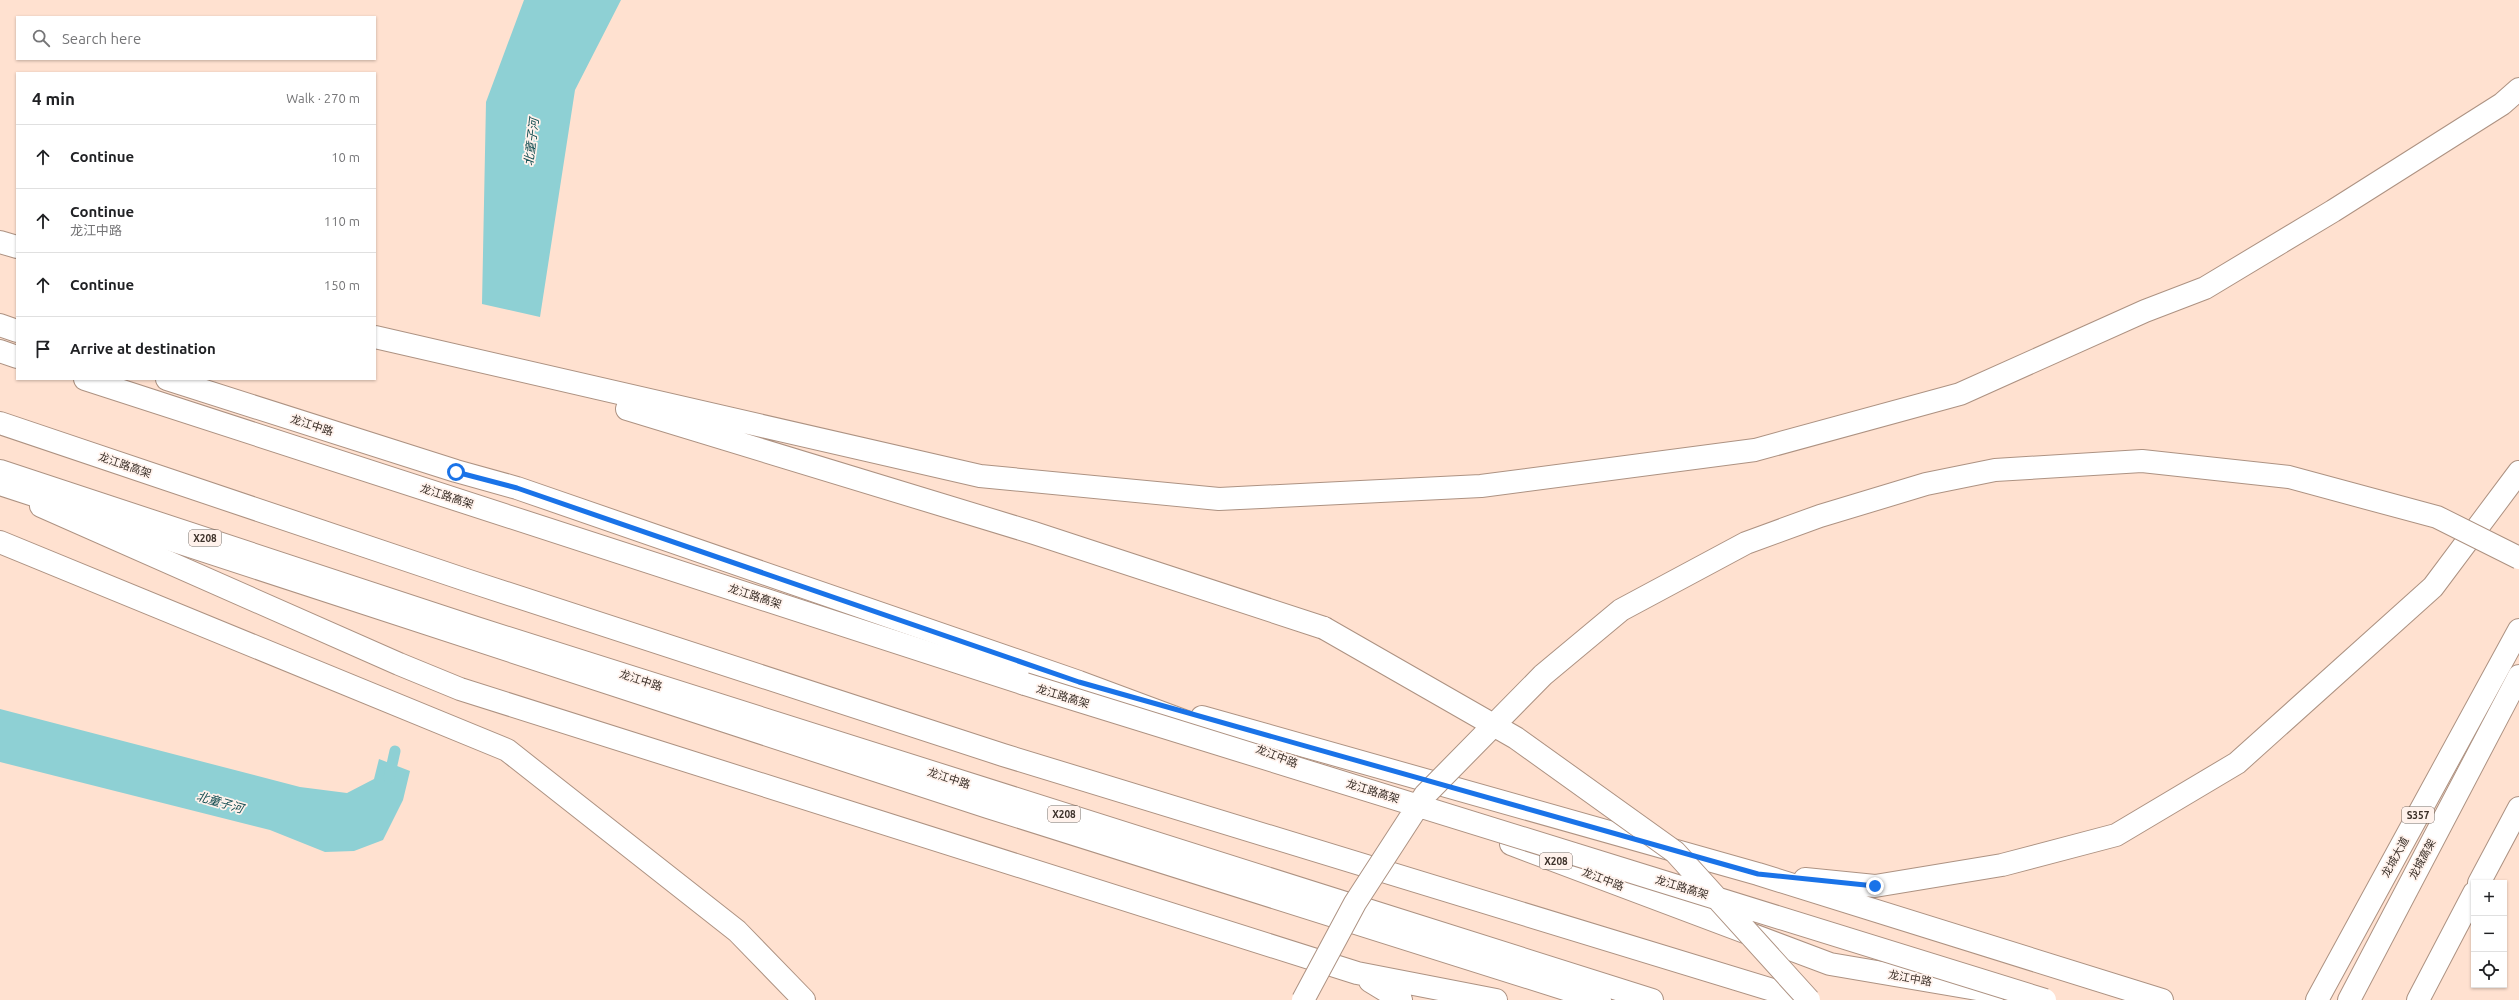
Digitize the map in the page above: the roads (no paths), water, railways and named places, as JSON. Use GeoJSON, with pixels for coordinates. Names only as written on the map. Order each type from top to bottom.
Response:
{"type":"FeatureCollection","features":[{"type":"Feature","properties":{"kind":"main road"},"geometry":{"type":"LineString","coordinates":[[376,337],[980,476],[1218,499],[1496,484],[1755,450],[1960,394],[2145,311],[2205,288],[2333,211],[2502,104],[2519,89]]}},
{"type":"Feature","properties":{"kind":"main road"},"geometry":{"type":"LineString","coordinates":[[0,242],[16,247]]}},
{"type":"Feature","properties":{"kind":"main road"},"geometry":{"type":"LineString","coordinates":[[0,325],[16,331]]}},
{"type":"Feature","properties":{"kind":"main road"},"geometry":{"type":"LineString","coordinates":[[0,351],[16,357]]}},
{"type":"Feature","properties":{"kind":"main road"},"geometry":{"type":"LineString","coordinates":[[444,354],[1034,533],[1324,628],[1516,738],[1675,852],[1809,1000]]}},
{"type":"Feature","properties":{"kind":"main road","name":"龙江路高架"},"geometry":{"type":"LineString","coordinates":[[88,380],[1018,681],[2044,1000]]}},
{"type":"Feature","properties":{"kind":"main road","name":"龙江中路"},"geometry":{"type":"LineString","coordinates":[[170,380],[456,472],[517,488],[1079,682],[1830,964],[2044,1000]]}},
{"type":"Feature","properties":{"kind":"main road","name":"龙江路高架"},"geometry":{"type":"LineString","coordinates":[[0,423],[466,580],[1003,755],[1805,1000]]}},
{"type":"Feature","properties":{"kind":"main road"},"geometry":{"type":"LineString","coordinates":[[1303,1000],[1355,903],[1425,795],[1543,675],[1621,610],[1746,543],[1820,516],[1926,484],[1995,470],[2142,461],[2289,477],[2438,517],[2519,558]]}},
{"type":"Feature","properties":{"kind":"main road","name":"龙江中路"},"geometry":{"type":"LineString","coordinates":[[0,471],[476,628],[1652,1000]]}},
{"type":"Feature","properties":{"kind":"main road"},"geometry":{"type":"LineString","coordinates":[[1758,874],[1875,886],[2002,864],[2116,835],[2237,763],[2433,586],[2519,472]]}},
{"type":"Feature","properties":{"kind":"main road"},"geometry":{"type":"LineString","coordinates":[[0,484],[973,802],[1600,1000]]}},
{"type":"Feature","properties":{"kind":"main road"},"geometry":{"type":"LineString","coordinates":[[0,488],[399,664],[460,689],[1357,973],[1496,1000]]}},
{"type":"Feature","properties":{"kind":"main road"},"geometry":{"type":"LineString","coordinates":[[0,542],[507,750],[737,931],[804,1000]]}},
{"type":"Feature","properties":{"kind":"main road","name":"龙城大道"},"geometry":{"type":"LineString","coordinates":[[2317,1000],[2519,630]]}},
{"type":"Feature","properties":{"kind":"main road","name":"龙城高架"},"geometry":{"type":"LineString","coordinates":[[2349,1000],[2398,904],[2519,676]]}},
{"type":"Feature","properties":{"kind":"main road"},"geometry":{"type":"LineString","coordinates":[[1079,682],[1758,874],[2162,1000]]}},
{"type":"Feature","properties":{"kind":"main road"},"geometry":{"type":"LineString","coordinates":[[2481,880],[2519,808]]}},
{"type":"Feature","properties":{"kind":"main road"},"geometry":{"type":"LineString","coordinates":[[2418,1000],[2471,899]]}},
{"type":"Feature","properties":{"kind":"main road"},"geometry":{"type":"LineString","coordinates":[[2342,1000],[2398,904]]}},
{"type":"Feature","properties":{"kind":"main road"},"geometry":{"type":"LineString","coordinates":[[1357,973],[1401,1000]]}},
{"type":"Feature","properties":{"kind":"water"},"geometry":{"type":"Polygon","coordinates":[[[524,0],[621,0],[575,90],[540,317],[482,304],[486,102],[524,0]]]}},
{"type":"Feature","properties":{"kind":"water"},"geometry":{"type":"Polygon","coordinates":[[[0,709],[300,787],[347,793],[374,779],[379,759],[410,771],[403,800],[383,840],[354,851],[325,852],[270,830],[0,762],[0,709]]]}},
{"type":"Feature","properties":{"kind":"waterway","name":"北童子河"},"geometry":{"type":"LineString","coordinates":[[389,778],[395,751]]}}]}
